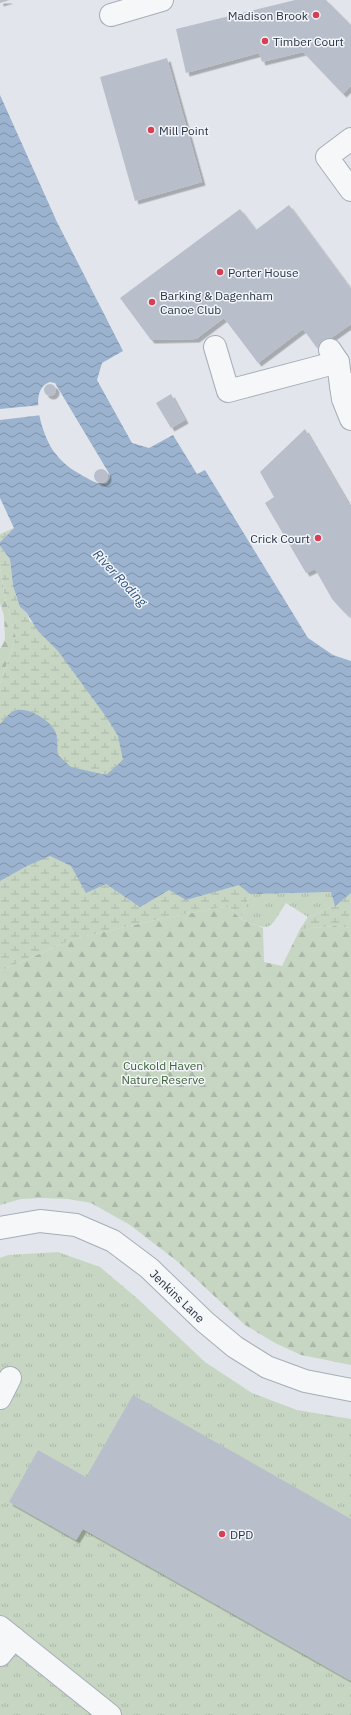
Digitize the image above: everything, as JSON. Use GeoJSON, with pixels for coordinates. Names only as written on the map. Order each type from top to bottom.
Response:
{"type":"FeatureCollection","features":[{"type":"Feature","properties":{"kind":"street"},"geometry":{"type":"LineString","coordinates":[[111,15],[162,0]]}},
{"type":"Feature","properties":{"kind":"street"},"geometry":{"type":"LineString","coordinates":[[351,139],[328,157],[351,190]]}},
{"type":"Feature","properties":{"kind":"street"},"geometry":{"type":"LineString","coordinates":[[215,347],[228,391],[334,355],[346,385],[343,399],[351,419]]}},
{"type":"Feature","properties":{"kind":"street","name":"Jenkins Lane"},"geometry":{"type":"LineString","coordinates":[[0,1228],[40,1221],[76,1225],[113,1241],[149,1268],[205,1322],[235,1347],[267,1367],[305,1382],[351,1390]]}},
{"type":"Feature","properties":{"kind":"street"},"geometry":{"type":"LineString","coordinates":[[0,1398],[10,1378]]}},
{"type":"Feature","properties":{"kind":"street"},"geometry":{"type":"LineString","coordinates":[[0,1655],[7,1633],[98,1711]]}},
{"type":"Feature","properties":{"kind":"green space"},"geometry":{"type":"Polygon","coordinates":[[[14,528],[0,542],[0,534],[14,528]]]}},
{"type":"Feature","properties":{"kind":"green space"},"geometry":{"type":"Polygon","coordinates":[[[0,546],[10,559],[13,586],[20,607],[26,612],[30,621],[351,852],[351,928],[335,926],[300,929],[308,917],[335,906],[331,892],[250,894],[241,919],[228,906],[160,919],[73,939],[0,971],[0,684],[16,637],[5,598],[0,568],[0,546]]]}},
{"type":"Feature","properties":{"kind":"green space"},"geometry":{"type":"Polygon","coordinates":[[[0,568],[5,598],[16,637],[0,684],[0,649],[5,639],[4,616],[0,603],[0,568]]]}},
{"type":"Feature","properties":{"kind":"green space"},"geometry":{"type":"Polygon","coordinates":[[[331,892],[335,906],[308,917],[286,903],[276,919],[268,926],[259,926],[241,919],[250,894],[331,892]]]}},
{"type":"Feature","properties":{"kind":"green space","name":"Cuckold Haven Nature Reserve"},"geometry":{"type":"Polygon","coordinates":[[[228,906],[241,919],[263,928],[264,962],[282,966],[300,929],[335,926],[351,928],[351,1365],[301,1355],[275,1343],[245,1325],[178,1262],[130,1225],[91,1203],[68,1199],[41,1198],[21,1199],[0,1205],[0,971],[73,939],[160,919],[228,906]]]}},
{"type":"Feature","properties":{"kind":"green space"},"geometry":{"type":"Polygon","coordinates":[[[58,1252],[100,1267],[138,1299],[205,1362],[252,1393],[297,1410],[351,1419],[351,1715],[0,1715],[0,1258],[8,1255],[58,1252]]]}},
{"type":"Feature","properties":{"kind":"water","name":"River Roding"},"geometry":{"type":"Polygon","coordinates":[[[0,95],[57,222],[123,351],[102,363],[97,380],[132,443],[149,448],[173,435],[197,474],[205,470],[308,638],[333,655],[351,661],[351,893],[335,906],[331,892],[250,894],[239,885],[186,900],[169,890],[140,907],[106,884],[86,893],[71,866],[50,856],[27,866],[0,881],[0,724],[12,712],[17,710],[28,711],[40,716],[50,724],[56,733],[58,755],[71,767],[106,775],[123,760],[118,736],[107,718],[58,651],[38,631],[26,612],[20,607],[13,586],[10,559],[0,546],[0,542],[14,528],[0,498],[0,95]],[[50,382],[43,387],[39,394],[38,404],[42,427],[51,447],[62,461],[74,470],[94,482],[101,484],[107,483],[110,475],[55,383],[50,382]]]}},
{"type":"Feature","properties":{"kind":"pier"},"geometry":{"type":"Polygon","coordinates":[[[41,405],[42,415],[0,420],[0,409],[41,405]]]}},
{"type":"Feature","properties":{"kind":"building"},"geometry":{"type":"Polygon","coordinates":[[[0,0],[10,0],[0,3],[0,0]]]}},
{"type":"Feature","properties":{"kind":"building","name":"Timber Court"},"geometry":{"type":"Polygon","coordinates":[[[295,0],[326,0],[351,25],[351,86],[343,94],[303,52],[262,62],[259,53],[186,73],[176,29],[295,0]]]}},
{"type":"Feature","properties":{"kind":"building","name":"Mill Point"},"geometry":{"type":"Polygon","coordinates":[[[167,58],[202,182],[135,201],[100,77],[167,58]]]}},
{"type":"Feature","properties":{"kind":"building","name":"Porter House"},"geometry":{"type":"Polygon","coordinates":[[[289,205],[351,289],[351,324],[317,348],[303,329],[258,363],[224,318],[196,339],[151,340],[120,298],[240,209],[256,230],[289,205]]]}},
{"type":"Feature","properties":{"kind":"building"},"geometry":{"type":"Polygon","coordinates":[[[48,384],[52,384],[56,390],[52,396],[48,396],[44,392],[44,388],[48,384]]]}},
{"type":"Feature","properties":{"kind":"building"},"geometry":{"type":"Polygon","coordinates":[[[171,394],[185,420],[171,428],[156,403],[171,394]]]}},
{"type":"Feature","properties":{"kind":"building","name":"Crick Court"},"geometry":{"type":"Polygon","coordinates":[[[305,429],[351,508],[351,617],[332,599],[315,569],[306,573],[265,503],[274,497],[260,472],[305,429]]]}},
{"type":"Feature","properties":{"kind":"building"},"geometry":{"type":"Polygon","coordinates":[[[101,469],[106,471],[108,476],[106,481],[101,483],[96,481],[94,476],[96,471],[101,469]]]}},
{"type":"Feature","properties":{"kind":"building","name":"DPD"},"geometry":{"type":"Polygon","coordinates":[[[133,1395],[351,1519],[351,1681],[83,1529],[76,1540],[9,1502],[38,1450],[86,1477],[133,1395]]]}},
{"type":"Feature","properties":{"kind":"place","name":"Madison Brook"},"geometry":{"type":"Point","coordinates":[316,15]}},
{"type":"Feature","properties":{"kind":"place","name":"Timber Court"},"geometry":{"type":"Point","coordinates":[265,41]}},
{"type":"Feature","properties":{"kind":"place","name":"Mill Point"},"geometry":{"type":"Point","coordinates":[151,130]}},
{"type":"Feature","properties":{"kind":"place","name":"Porter House"},"geometry":{"type":"Point","coordinates":[220,272]}},
{"type":"Feature","properties":{"kind":"place","name":"Barking & Dagenham Canoe Club"},"geometry":{"type":"Point","coordinates":[152,302]}},
{"type":"Feature","properties":{"kind":"place","name":"Crick Court"},"geometry":{"type":"Point","coordinates":[318,538]}},
{"type":"Feature","properties":{"kind":"place","name":"DPD"},"geometry":{"type":"Point","coordinates":[222,1534]}}]}
